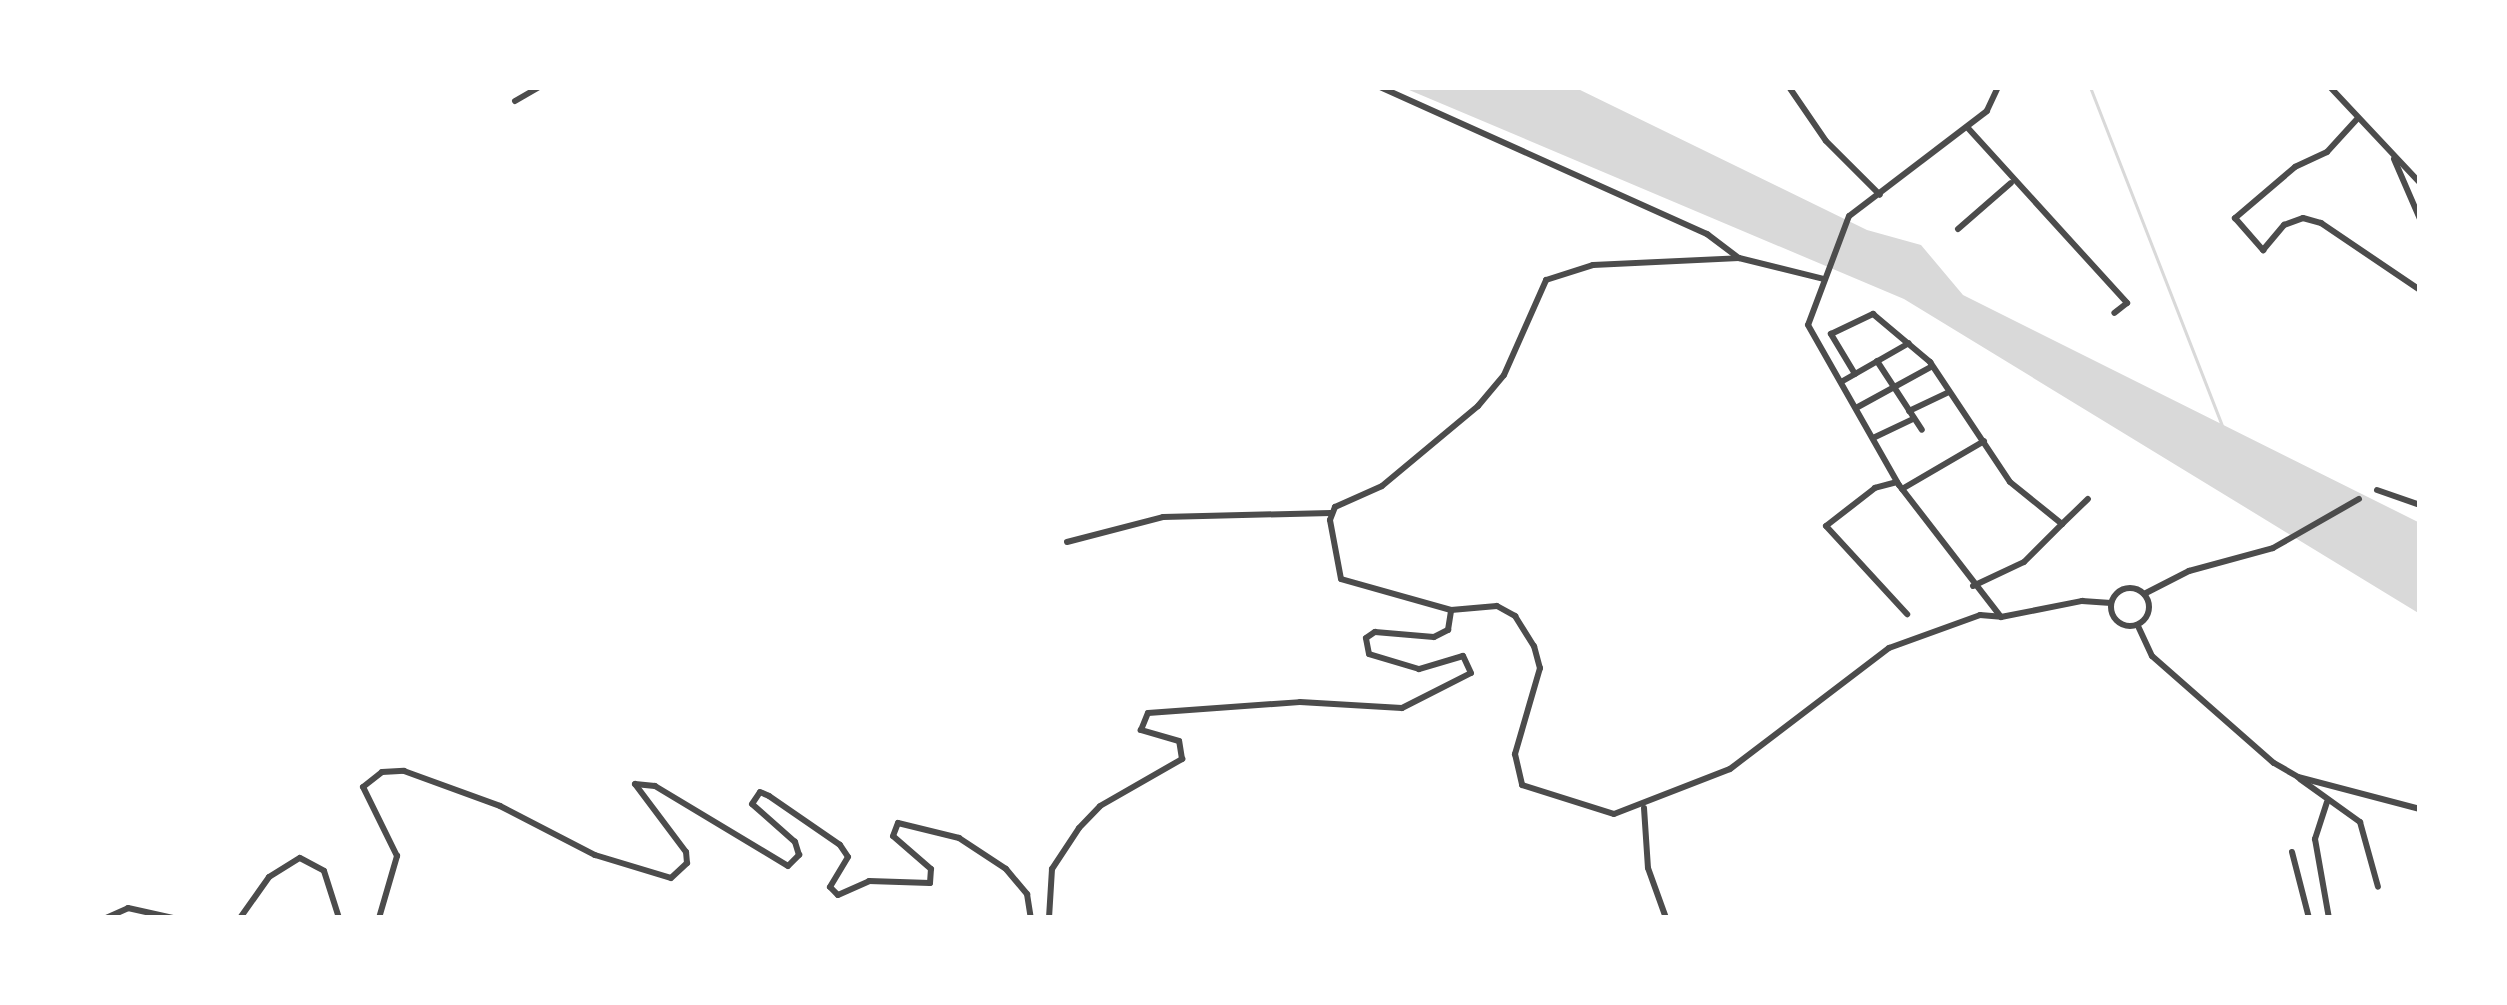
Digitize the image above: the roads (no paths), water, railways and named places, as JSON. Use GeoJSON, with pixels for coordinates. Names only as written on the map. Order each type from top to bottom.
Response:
{"type":"FeatureCollection","features":[{"type":"Feature","properties":{"kind":"street"},"geometry":{"type":"LineString","coordinates":[[515,100],[539,87]]}},
{"type":"Feature","properties":{"kind":"street"},"geometry":{"type":"LineString","coordinates":[[1380,87],[1707,234],[1739,257]]}},
{"type":"Feature","properties":{"kind":"street"},"geometry":{"type":"LineString","coordinates":[[1789,87],[1826,141],[1880,195]]}},
{"type":"Feature","properties":{"kind":"street"},"geometry":{"type":"LineString","coordinates":[[1998,87],[1967,127],[1849,216],[1808,325],[1900,485],[2001,617]]}},
{"type":"Feature","properties":{"kind":"street"},"geometry":{"type":"LineString","coordinates":[[2330,87],[2420,183]]}},
{"type":"Feature","properties":{"kind":"street"},"geometry":{"type":"LineString","coordinates":[[2358,118],[2326,152],[2295,167],[2235,218],[2263,250],[2284,225],[2302,218],[2321,223],[2420,290]]}},
{"type":"Feature","properties":{"kind":"street"},"geometry":{"type":"LineString","coordinates":[[1967,127],[2011,183],[2127,303],[2114,313]]}},
{"type":"Feature","properties":{"kind":"street"},"geometry":{"type":"LineString","coordinates":[[2394,159],[2393,173],[2420,219]]}},
{"type":"Feature","properties":{"kind":"street"},"geometry":{"type":"LineString","coordinates":[[1958,229],[2011,183]]}},
{"type":"Feature","properties":{"kind":"street"},"geometry":{"type":"LineString","coordinates":[[1067,542],[1163,517],[1331,513],[1382,486],[1478,406],[1504,376],[1546,280],[1593,265],[1739,257],[1824,276]]}},
{"type":"Feature","properties":{"kind":"street"},"geometry":{"type":"LineString","coordinates":[[1855,374],[1833,342],[1836,326],[1873,314],[1933,366],[2010,482],[2062,524]]}},
{"type":"Feature","properties":{"kind":"street"},"geometry":{"type":"LineString","coordinates":[[1841,382],[1909,344]]}},
{"type":"Feature","properties":{"kind":"street"},"geometry":{"type":"LineString","coordinates":[[1877,362],[1922,430]]}},
{"type":"Feature","properties":{"kind":"street"},"geometry":{"type":"LineString","coordinates":[[1856,408],[1933,366]]}},
{"type":"Feature","properties":{"kind":"street"},"geometry":{"type":"LineString","coordinates":[[1873,438],[1949,392]]}},
{"type":"Feature","properties":{"kind":"street"},"geometry":{"type":"LineString","coordinates":[[1906,614],[1826,526],[1875,488],[1900,485],[1984,441]]}},
{"type":"Feature","properties":{"kind":"street"},"geometry":{"type":"LineString","coordinates":[[2377,490],[2420,506]]}},
{"type":"Feature","properties":{"kind":"street"},"geometry":{"type":"LineString","coordinates":[[1973,586],[2024,562],[2088,499]]}},
{"type":"Feature","properties":{"kind":"street"},"geometry":{"type":"LineString","coordinates":[[2144,594],[2189,571],[2273,548],[2359,499]]}},
{"type":"Feature","properties":{"kind":"street"},"geometry":{"type":"LineString","coordinates":[[1331,513],[1341,579],[1450,610],[1497,606],[1515,616],[1534,646],[1540,668],[1515,754],[1522,784],[1600,814],[1644,808],[1780,738],[1889,648],[1980,614],[2001,617],[2083,601],[2111,603],[2129,588],[2144,594],[2150,611],[2138,626]]}},
{"type":"Feature","properties":{"kind":"street"},"geometry":{"type":"LineString","coordinates":[[2111,603],[2121,625],[2138,626]]}},
{"type":"Feature","properties":{"kind":"street"},"geometry":{"type":"LineString","coordinates":[[1048,918],[1052,869],[1078,828],[1100,806],[1181,759],[1179,741],[1145,735],[1137,726],[1142,717],[1300,702],[1416,705],[1467,678],[1470,665],[1456,656],[1419,669],[1380,662],[1366,650],[1366,638],[1382,631],[1412,641],[1434,637],[1448,630],[1450,610]]}},
{"type":"Feature","properties":{"kind":"street"},"geometry":{"type":"LineString","coordinates":[[2138,626],[2152,656],[2249,745],[2367,832],[2378,886]]}},
{"type":"Feature","properties":{"kind":"street"},"geometry":{"type":"LineString","coordinates":[[379,918],[397,856],[363,787],[382,772],[404,771],[500,806],[595,855],[671,878],[687,863],[686,852],[635,784],[655,785],[788,866],[800,855],[795,842],[752,804],[760,792],[840,845],[848,857],[830,886],[838,896],[869,881],[930,883],[931,869],[893,836],[898,823],[958,838],[1006,869],[1027,894],[1031,918]]}},
{"type":"Feature","properties":{"kind":"street"},"geometry":{"type":"LineString","coordinates":[[2298,777],[2420,809]]}},
{"type":"Feature","properties":{"kind":"street"},"geometry":{"type":"LineString","coordinates":[[2327,802],[2314,839],[2329,918]]}},
{"type":"Feature","properties":{"kind":"street"},"geometry":{"type":"LineString","coordinates":[[1644,808],[1648,868],[1666,918]]}},
{"type":"Feature","properties":{"kind":"street"},"geometry":{"type":"LineString","coordinates":[[2292,852],[2309,918]]}},
{"type":"Feature","properties":{"kind":"street"},"geometry":{"type":"LineString","coordinates":[[240,918],[269,878],[300,858],[324,871],[339,918]]}},
{"type":"Feature","properties":{"kind":"street"},"geometry":{"type":"LineString","coordinates":[[106,918],[128,908],[172,918]]}},
{"type":"Feature","properties":{"kind":"waterway"},"geometry":{"type":"LineString","coordinates":[[2090,87],[2222,426]]}}]}
